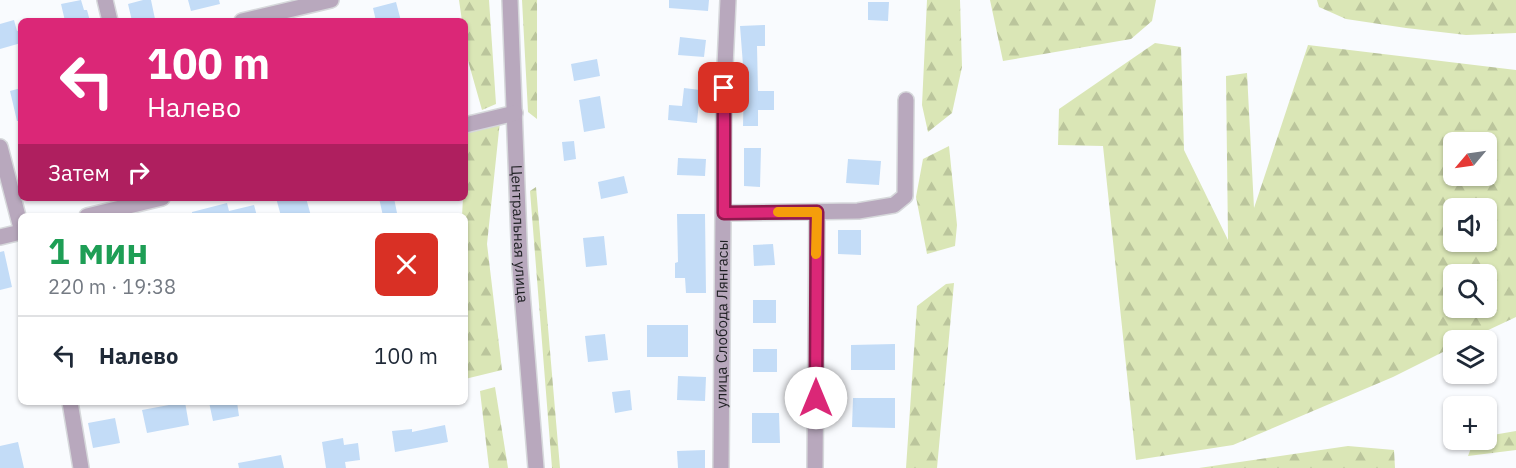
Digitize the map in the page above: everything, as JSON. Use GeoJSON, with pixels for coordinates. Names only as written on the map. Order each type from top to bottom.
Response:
{"type":"FeatureCollection","features":[{"type":"Feature","properties":{"kind":"street"},"geometry":{"type":"LineString","coordinates":[[105,0],[109,18]]}},
{"type":"Feature","properties":{"kind":"street"},"geometry":{"type":"LineString","coordinates":[[255,18],[331,0]]}},
{"type":"Feature","properties":{"kind":"street","name":"Центральная улица"},"geometry":{"type":"LineString","coordinates":[[510,0],[520,267],[536,468]]}},
{"type":"Feature","properties":{"kind":"street","name":"улица Слобода Лянгасы"},"geometry":{"type":"LineString","coordinates":[[721,468],[724,88],[728,0]]}},
{"type":"Feature","properties":{"kind":"street"},"geometry":{"type":"LineString","coordinates":[[724,213],[858,211],[894,205],[905,196],[906,100]]}},
{"type":"Feature","properties":{"kind":"street"},"geometry":{"type":"LineString","coordinates":[[468,124],[515,113]]}},
{"type":"Feature","properties":{"kind":"street"},"geometry":{"type":"LineString","coordinates":[[0,147],[18,218]]}},
{"type":"Feature","properties":{"kind":"street"},"geometry":{"type":"LineString","coordinates":[[100,213],[150,201]]}},
{"type":"Feature","properties":{"kind":"street"},"geometry":{"type":"LineString","coordinates":[[815,468],[817,212]]}},
{"type":"Feature","properties":{"kind":"street"},"geometry":{"type":"LineString","coordinates":[[0,237],[18,231]]}},
{"type":"Feature","properties":{"kind":"street"},"geometry":{"type":"LineString","coordinates":[[70,405],[81,468]]}},
{"type":"Feature","properties":{"kind":"green space"},"geometry":{"type":"Polygon","coordinates":[[[459,0],[489,0],[496,104],[482,110],[468,61],[468,18],[462,18],[459,0]]]}},
{"type":"Feature","properties":{"kind":"green space"},"geometry":{"type":"Polygon","coordinates":[[[522,0],[537,0],[537,119],[528,112],[522,0]]]}},
{"type":"Feature","properties":{"kind":"green space"},"geometry":{"type":"Polygon","coordinates":[[[927,0],[960,0],[962,67],[952,113],[928,132],[922,105],[927,0]]]}},
{"type":"Feature","properties":{"kind":"green space"},"geometry":{"type":"Polygon","coordinates":[[[990,0],[1156,0],[1152,21],[1131,39],[1003,61],[990,0]]]}},
{"type":"Feature","properties":{"kind":"green space"},"geometry":{"type":"Polygon","coordinates":[[[1317,0],[1516,0],[1516,33],[1466,35],[1346,19],[1319,7],[1317,0]]]}},
{"type":"Feature","properties":{"kind":"green space"},"geometry":{"type":"Polygon","coordinates":[[[1155,43],[1181,47],[1184,150],[1228,240],[1226,76],[1247,73],[1254,208],[1308,45],[1516,70],[1516,317],[1488,330],[1443,330],[1443,352],[1393,377],[1233,445],[1136,460],[1103,146],[1058,145],[1059,109],[1155,43]]]}},
{"type":"Feature","properties":{"kind":"green space"},"geometry":{"type":"Polygon","coordinates":[[[500,121],[487,244],[502,370],[468,378],[468,213],[462,213],[463,201],[468,201],[468,130],[500,121]]]}},
{"type":"Feature","properties":{"kind":"green space"},"geometry":{"type":"Polygon","coordinates":[[[949,146],[957,225],[955,246],[927,254],[916,197],[923,159],[949,146]]]}},
{"type":"Feature","properties":{"kind":"green space"},"geometry":{"type":"Polygon","coordinates":[[[536,187],[560,468],[552,468],[530,191],[536,187]]]}},
{"type":"Feature","properties":{"kind":"green space"},"geometry":{"type":"Polygon","coordinates":[[[954,283],[937,468],[906,468],[917,306],[946,284],[954,283]]]}},
{"type":"Feature","properties":{"kind":"green space"},"geometry":{"type":"Polygon","coordinates":[[[495,387],[508,468],[489,468],[480,391],[495,387]]]}},
{"type":"Feature","properties":{"kind":"green space"},"geometry":{"type":"Polygon","coordinates":[[[1516,431],[1516,450],[1468,456],[1470,450],[1497,450],[1497,434],[1516,431]]]}},
{"type":"Feature","properties":{"kind":"green space"},"geometry":{"type":"Polygon","coordinates":[[[1348,446],[1394,450],[1395,468],[1199,468],[1348,446]]]}},
{"type":"Feature","properties":{"kind":"building"},"geometry":{"type":"Polygon","coordinates":[[[81,0],[89,18],[64,18],[61,4],[81,0]]]}},
{"type":"Feature","properties":{"kind":"building"},"geometry":{"type":"Polygon","coordinates":[[[151,0],[155,18],[131,18],[128,4],[151,0]]]}},
{"type":"Feature","properties":{"kind":"building"},"geometry":{"type":"Polygon","coordinates":[[[188,0],[219,0],[220,4],[191,11],[188,0]]]}},
{"type":"Feature","properties":{"kind":"building"},"geometry":{"type":"Polygon","coordinates":[[[669,0],[709,0],[708,11],[669,8],[669,0]]]}},
{"type":"Feature","properties":{"kind":"building"},"geometry":{"type":"Polygon","coordinates":[[[396,2],[400,18],[375,18],[373,8],[396,2]]]}},
{"type":"Feature","properties":{"kind":"building"},"geometry":{"type":"Polygon","coordinates":[[[868,2],[889,2],[888,21],[868,20],[868,2]]]}},
{"type":"Feature","properties":{"kind":"building"},"geometry":{"type":"Polygon","coordinates":[[[14,20],[18,31],[18,44],[0,49],[0,24],[14,20]]]}},
{"type":"Feature","properties":{"kind":"building"},"geometry":{"type":"Polygon","coordinates":[[[765,25],[765,46],[757,46],[758,91],[774,91],[774,110],[758,110],[758,126],[743,126],[744,78],[740,26],[765,25]]]}},
{"type":"Feature","properties":{"kind":"building"},"geometry":{"type":"Polygon","coordinates":[[[680,37],[706,40],[704,57],[678,55],[680,37]]]}},
{"type":"Feature","properties":{"kind":"building"},"geometry":{"type":"Polygon","coordinates":[[[597,59],[600,76],[574,81],[571,64],[597,59]]]}},
{"type":"Feature","properties":{"kind":"building"},"geometry":{"type":"Polygon","coordinates":[[[684,88],[700,90],[697,123],[668,120],[669,105],[682,106],[684,88]]]}},
{"type":"Feature","properties":{"kind":"building"},"geometry":{"type":"Polygon","coordinates":[[[18,89],[18,121],[17,121],[10,91],[18,89]]]}},
{"type":"Feature","properties":{"kind":"building"},"geometry":{"type":"Polygon","coordinates":[[[600,96],[605,128],[584,132],[579,100],[600,96]]]}},
{"type":"Feature","properties":{"kind":"building"},"geometry":{"type":"Polygon","coordinates":[[[574,141],[576,159],[564,161],[562,142],[574,141]]]}},
{"type":"Feature","properties":{"kind":"building"},"geometry":{"type":"Polygon","coordinates":[[[744,148],[761,148],[760,187],[744,186],[744,148]]]}},
{"type":"Feature","properties":{"kind":"building"},"geometry":{"type":"Polygon","coordinates":[[[678,158],[706,159],[705,176],[677,175],[678,158]]]}},
{"type":"Feature","properties":{"kind":"building"},"geometry":{"type":"Polygon","coordinates":[[[848,159],[881,161],[879,185],[846,183],[848,159]]]}},
{"type":"Feature","properties":{"kind":"building"},"geometry":{"type":"Polygon","coordinates":[[[624,176],[628,193],[601,199],[598,182],[624,176]]]}},
{"type":"Feature","properties":{"kind":"building"},"geometry":{"type":"Polygon","coordinates":[[[277,201],[307,201],[310,213],[280,213],[277,201]]]}},
{"type":"Feature","properties":{"kind":"building"},"geometry":{"type":"Polygon","coordinates":[[[380,201],[395,201],[397,213],[382,213],[380,201]]]}},
{"type":"Feature","properties":{"kind":"building"},"geometry":{"type":"Polygon","coordinates":[[[227,203],[229,211],[254,205],[256,213],[192,213],[227,203]]]}},
{"type":"Feature","properties":{"kind":"building"},"geometry":{"type":"Polygon","coordinates":[[[677,214],[705,214],[706,293],[686,293],[685,278],[675,278],[675,263],[678,262],[677,214]]]}},
{"type":"Feature","properties":{"kind":"building"},"geometry":{"type":"Polygon","coordinates":[[[838,230],[861,230],[861,255],[838,254],[838,230]]]}},
{"type":"Feature","properties":{"kind":"building"},"geometry":{"type":"Polygon","coordinates":[[[604,236],[607,265],[586,267],[583,238],[604,236]]]}},
{"type":"Feature","properties":{"kind":"building"},"geometry":{"type":"Polygon","coordinates":[[[773,244],[775,265],[754,266],[753,245],[773,244]]]}},
{"type":"Feature","properties":{"kind":"building"},"geometry":{"type":"Polygon","coordinates":[[[4,251],[12,287],[0,290],[0,252],[4,251]]]}},
{"type":"Feature","properties":{"kind":"building"},"geometry":{"type":"Polygon","coordinates":[[[753,300],[776,300],[776,323],[753,323],[753,300]]]}},
{"type":"Feature","properties":{"kind":"building"},"geometry":{"type":"Polygon","coordinates":[[[647,325],[688,325],[688,357],[647,357],[647,325]]]}},
{"type":"Feature","properties":{"kind":"building"},"geometry":{"type":"Polygon","coordinates":[[[605,334],[608,360],[588,362],[585,336],[605,334]]]}},
{"type":"Feature","properties":{"kind":"building"},"geometry":{"type":"Polygon","coordinates":[[[895,344],[895,370],[851,370],[851,345],[895,344]]]}},
{"type":"Feature","properties":{"kind":"building"},"geometry":{"type":"Polygon","coordinates":[[[753,349],[777,349],[777,372],[753,372],[753,349]]]}},
{"type":"Feature","properties":{"kind":"building"},"geometry":{"type":"Polygon","coordinates":[[[678,376],[706,377],[705,401],[677,400],[678,376]]]}},
{"type":"Feature","properties":{"kind":"building"},"geometry":{"type":"Polygon","coordinates":[[[630,390],[632,410],[615,413],[612,392],[630,390]]]}},
{"type":"Feature","properties":{"kind":"building"},"geometry":{"type":"Polygon","coordinates":[[[853,398],[895,398],[895,428],[852,427],[853,398]]]}},
{"type":"Feature","properties":{"kind":"building"},"geometry":{"type":"Polygon","coordinates":[[[169,405],[186,405],[189,425],[147,433],[142,410],[169,405]]]}},
{"type":"Feature","properties":{"kind":"building"},"geometry":{"type":"Polygon","coordinates":[[[210,405],[237,405],[239,416],[213,421],[210,405]]]}},
{"type":"Feature","properties":{"kind":"building"},"geometry":{"type":"Polygon","coordinates":[[[752,413],[779,413],[780,443],[752,443],[752,413]]]}},
{"type":"Feature","properties":{"kind":"building"},"geometry":{"type":"Polygon","coordinates":[[[115,418],[120,443],[93,448],[88,423],[115,418]]]}},
{"type":"Feature","properties":{"kind":"building"},"geometry":{"type":"Polygon","coordinates":[[[445,425],[448,442],[395,452],[392,431],[412,429],[412,432],[445,425]]]}},
{"type":"Feature","properties":{"kind":"building"},"geometry":{"type":"Polygon","coordinates":[[[343,438],[344,445],[358,443],[360,460],[345,462],[346,468],[326,468],[322,442],[343,438]]]}},
{"type":"Feature","properties":{"kind":"building"},"geometry":{"type":"Polygon","coordinates":[[[18,442],[24,468],[0,468],[0,446],[18,442]]]}},
{"type":"Feature","properties":{"kind":"building"},"geometry":{"type":"Polygon","coordinates":[[[705,450],[705,468],[678,468],[677,451],[705,450]]]}},
{"type":"Feature","properties":{"kind":"building"},"geometry":{"type":"Polygon","coordinates":[[[281,455],[284,468],[239,468],[238,463],[281,455]]]}},
{"type":"Feature","properties":{"kind":"slow traffic"},"geometry":{"type":"LineString","coordinates":[[778,212],[817,212],[816,254]]}},
{"type":"Feature","properties":{"kind":"route"},"geometry":{"type":"LineString","coordinates":[[724,88],[724,213],[817,212],[816,398]]}}]}
